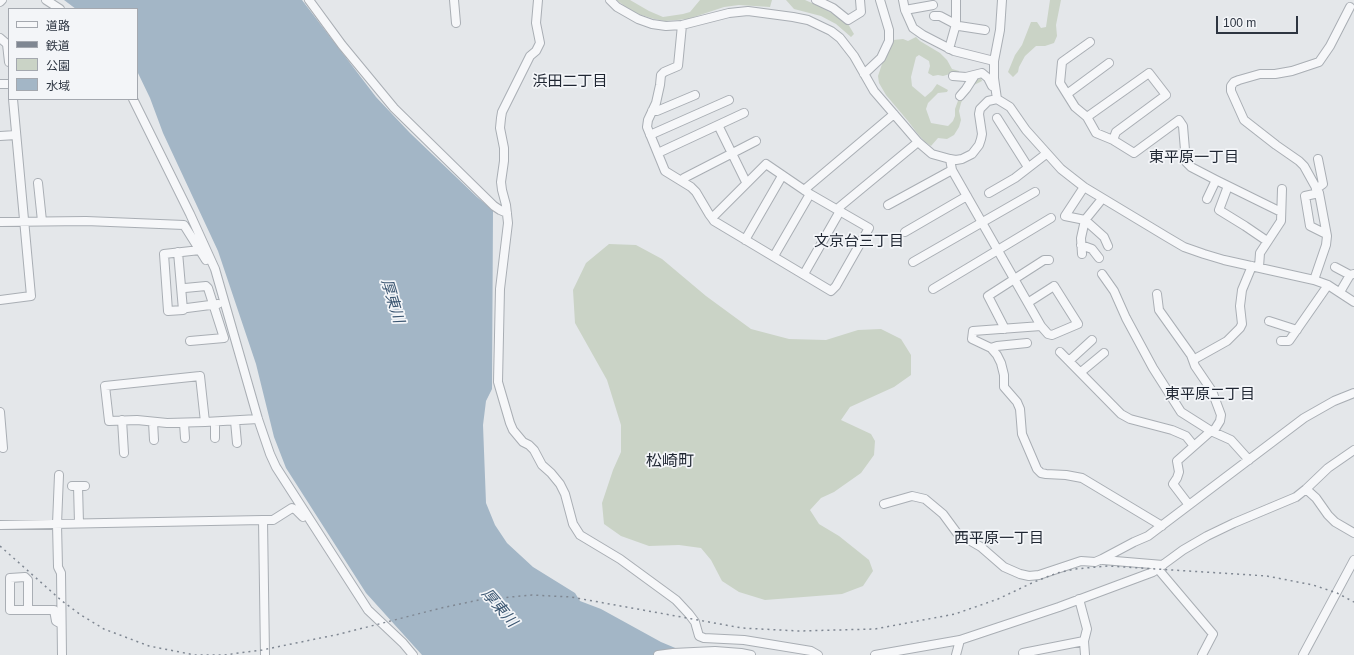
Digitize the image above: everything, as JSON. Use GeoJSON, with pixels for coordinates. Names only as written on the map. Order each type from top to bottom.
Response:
{"type":"FeatureCollection","features":[{"type":"Feature","properties":{"kind":"street"},"geometry":{"type":"LineString","coordinates":[[46,0],[58,8]]}},
{"type":"Feature","properties":{"kind":"street"},"geometry":{"type":"LineString","coordinates":[[309,0],[342,45],[394,108],[494,206],[507,213]]}},
{"type":"Feature","properties":{"kind":"street"},"geometry":{"type":"LineString","coordinates":[[454,0],[456,23]]}},
{"type":"Feature","properties":{"kind":"street"},"geometry":{"type":"LineString","coordinates":[[538,0],[536,23],[540,43],[536,51],[530,56],[502,112],[500,128],[504,161],[501,182],[508,223],[500,289],[498,382],[513,430],[523,442],[534,450],[542,465],[560,484],[565,494],[573,524],[580,534],[620,559],[676,600],[695,622],[699,636],[704,638],[744,640],[796,652],[811,651],[818,655]]}},
{"type":"Feature","properties":{"kind":"street"},"geometry":{"type":"LineString","coordinates":[[610,0],[625,12],[645,22],[666,26],[682,25],[738,12],[758,12],[808,20],[832,31],[840,38],[854,56],[874,91],[918,142],[932,154],[950,159],[962,159],[972,154],[976,150],[982,134],[979,114],[980,109],[997,95]]}},
{"type":"Feature","properties":{"kind":"street"},"geometry":{"type":"LineString","coordinates":[[816,0],[833,8],[848,20],[861,12],[860,0]]}},
{"type":"Feature","properties":{"kind":"street"},"geometry":{"type":"LineString","coordinates":[[864,74],[880,58],[889,41],[889,30],[880,0]]}},
{"type":"Feature","properties":{"kind":"street"},"geometry":{"type":"LineString","coordinates":[[903,0],[905,10],[913,28],[923,35],[949,49],[994,62]]}},
{"type":"Feature","properties":{"kind":"street"},"geometry":{"type":"LineString","coordinates":[[949,49],[956,24],[956,0]]}},
{"type":"Feature","properties":{"kind":"street"},"geometry":{"type":"LineString","coordinates":[[997,95],[994,78],[994,62],[1000,30],[1002,0]]}},
{"type":"Feature","properties":{"kind":"street"},"geometry":{"type":"LineString","coordinates":[[905,10],[933,5]]}},
{"type":"Feature","properties":{"kind":"street"},"geometry":{"type":"LineString","coordinates":[[1314,280],[1326,245],[1326,234],[1317,191],[1304,166],[1299,161],[1244,120],[1230,91],[1234,82],[1240,80],[1260,74],[1286,72],[1319,62],[1330,46],[1350,7]]}},
{"type":"Feature","properties":{"kind":"street"},"geometry":{"type":"LineString","coordinates":[[934,16],[940,16],[959,26],[985,30]]}},
{"type":"Feature","properties":{"kind":"street"},"geometry":{"type":"LineString","coordinates":[[682,25],[678,66],[662,74],[647,127],[665,171],[691,187],[696,192],[712,218],[745,240],[831,290],[836,286],[869,228],[807,192],[766,164],[712,218]]}},
{"type":"Feature","properties":{"kind":"street"},"geometry":{"type":"LineString","coordinates":[[0,38],[8,44]]}},
{"type":"Feature","properties":{"kind":"street"},"geometry":{"type":"LineString","coordinates":[[1090,42],[1062,62],[1060,83],[1076,108],[1087,117],[1096,133],[1113,140],[1134,153],[1179,120],[1183,126],[1186,162],[1191,167],[1281,212]]}},
{"type":"Feature","properties":{"kind":"street"},"geometry":{"type":"LineString","coordinates":[[1067,94],[1109,63]]}},
{"type":"Feature","properties":{"kind":"street"},"geometry":{"type":"LineString","coordinates":[[953,76],[961,77],[982,73],[985,75],[997,95],[1010,107],[1026,130],[1061,169],[1102,199],[1184,246],[1217,258],[1314,280],[1328,285],[1354,302]]}},
{"type":"Feature","properties":{"kind":"street"},"geometry":{"type":"LineString","coordinates":[[1087,117],[1149,73],[1166,95],[1116,132],[1113,140]]}},
{"type":"Feature","properties":{"kind":"street"},"geometry":{"type":"LineString","coordinates":[[960,96],[975,75]]}},
{"type":"Feature","properties":{"kind":"street"},"geometry":{"type":"LineString","coordinates":[[652,111],[657,111],[695,95]]}},
{"type":"Feature","properties":{"kind":"street"},"geometry":{"type":"LineString","coordinates":[[0,300],[31,296],[12,100]]}},
{"type":"Feature","properties":{"kind":"street"},"geometry":{"type":"LineString","coordinates":[[133,100],[190,214],[215,269],[258,419],[276,467],[368,610],[403,643],[413,655]]}},
{"type":"Feature","properties":{"kind":"street"},"geometry":{"type":"LineString","coordinates":[[650,135],[729,100]]}},
{"type":"Feature","properties":{"kind":"street"},"geometry":{"type":"LineString","coordinates":[[658,153],[744,112]]}},
{"type":"Feature","properties":{"kind":"street"},"geometry":{"type":"LineString","coordinates":[[774,256],[807,192],[894,114]]}},
{"type":"Feature","properties":{"kind":"street"},"geometry":{"type":"LineString","coordinates":[[996,118],[1028,167]]}},
{"type":"Feature","properties":{"kind":"street"},"geometry":{"type":"LineString","coordinates":[[718,125],[745,180],[748,182]]}},
{"type":"Feature","properties":{"kind":"street"},"geometry":{"type":"LineString","coordinates":[[0,136],[16,135]]}},
{"type":"Feature","properties":{"kind":"street"},"geometry":{"type":"LineString","coordinates":[[681,181],[684,178],[756,141]]}},
{"type":"Feature","properties":{"kind":"street"},"geometry":{"type":"LineString","coordinates":[[804,274],[839,210],[918,142]]}},
{"type":"Feature","properties":{"kind":"street"},"geometry":{"type":"LineString","coordinates":[[989,193],[1024,172],[1028,167],[1046,154]]}},
{"type":"Feature","properties":{"kind":"street"},"geometry":{"type":"LineString","coordinates":[[1166,154],[1185,154]]}},
{"type":"Feature","properties":{"kind":"street"},"geometry":{"type":"LineString","coordinates":[[950,159],[952,170],[1029,302],[1041,326],[1048,334],[1052,335],[1078,324],[1054,286],[1029,302]]}},
{"type":"Feature","properties":{"kind":"street"},"geometry":{"type":"LineString","coordinates":[[1318,159],[1323,184],[1317,191],[1305,196],[1310,226],[1326,234]]}},
{"type":"Feature","properties":{"kind":"street"},"geometry":{"type":"LineString","coordinates":[[888,204],[952,170]]}},
{"type":"Feature","properties":{"kind":"street"},"geometry":{"type":"LineString","coordinates":[[745,240],[782,176]]}},
{"type":"Feature","properties":{"kind":"street"},"geometry":{"type":"LineString","coordinates":[[1207,199],[1216,180]]}},
{"type":"Feature","properties":{"kind":"street"},"geometry":{"type":"LineString","coordinates":[[38,183],[42,221]]}},
{"type":"Feature","properties":{"kind":"street"},"geometry":{"type":"LineString","coordinates":[[1228,186],[1219,210],[1246,226],[1267,241]]}},
{"type":"Feature","properties":{"kind":"street"},"geometry":{"type":"LineString","coordinates":[[1084,187],[1065,216],[1085,220],[1104,238],[1108,246]]}},
{"type":"Feature","properties":{"kind":"street"},"geometry":{"type":"LineString","coordinates":[[1193,360],[1227,341],[1240,328],[1242,324],[1240,306],[1242,290],[1256,267],[1260,253],[1281,221],[1282,189]]}},
{"type":"Feature","properties":{"kind":"street"},"geometry":{"type":"LineString","coordinates":[[913,262],[1035,192]]}},
{"type":"Feature","properties":{"kind":"street"},"geometry":{"type":"LineString","coordinates":[[905,232],[967,196]]}},
{"type":"Feature","properties":{"kind":"street"},"geometry":{"type":"LineString","coordinates":[[1082,254],[1081,238],[1085,220],[1102,199]]}},
{"type":"Feature","properties":{"kind":"street"},"geometry":{"type":"LineString","coordinates":[[933,289],[1051,218]]}},
{"type":"Feature","properties":{"kind":"street"},"geometry":{"type":"LineString","coordinates":[[0,222],[86,221],[184,225],[207,262],[215,269]]}},
{"type":"Feature","properties":{"kind":"street"},"geometry":{"type":"LineString","coordinates":[[1082,245],[1092,249],[1099,258]]}},
{"type":"Feature","properties":{"kind":"street"},"geometry":{"type":"LineString","coordinates":[[178,252],[183,310],[168,311],[164,254],[178,252],[200,250]]}},
{"type":"Feature","properties":{"kind":"street"},"geometry":{"type":"LineString","coordinates":[[1005,329],[988,296],[1044,260],[1049,260]]}},
{"type":"Feature","properties":{"kind":"street"},"geometry":{"type":"LineString","coordinates":[[1335,267],[1352,275],[1340,292]]}},
{"type":"Feature","properties":{"kind":"street"},"geometry":{"type":"LineString","coordinates":[[1102,274],[1114,291],[1126,318],[1153,368],[1181,412],[1231,440],[1249,460]]}},
{"type":"Feature","properties":{"kind":"street"},"geometry":{"type":"LineString","coordinates":[[1281,341],[1289,341],[1328,285]]}},
{"type":"Feature","properties":{"kind":"street"},"geometry":{"type":"LineString","coordinates":[[185,288],[206,286],[214,304],[224,338],[190,341]]}},
{"type":"Feature","properties":{"kind":"street"},"geometry":{"type":"LineString","coordinates":[[1157,294],[1159,310],[1212,391],[1221,415],[1220,421],[1215,429],[1211,430],[1177,461],[1179,472],[1173,484],[1189,505]]}},
{"type":"Feature","properties":{"kind":"street"},"geometry":{"type":"LineString","coordinates":[[187,308],[217,303],[223,314],[230,320]]}},
{"type":"Feature","properties":{"kind":"street"},"geometry":{"type":"LineString","coordinates":[[1269,320],[1297,330]]}},
{"type":"Feature","properties":{"kind":"street"},"geometry":{"type":"LineString","coordinates":[[1041,326],[973,331],[972,339],[990,348],[1001,363],[1004,375],[1004,386],[1017,402],[1020,409],[1022,434],[1036,469],[1041,473],[1046,474],[1071,475],[1082,478],[1162,526]]}},
{"type":"Feature","properties":{"kind":"street"},"geometry":{"type":"LineString","coordinates":[[1069,361],[1092,340]]}},
{"type":"Feature","properties":{"kind":"street"},"geometry":{"type":"LineString","coordinates":[[990,348],[1027,343]]}},
{"type":"Feature","properties":{"kind":"street"},"geometry":{"type":"LineString","coordinates":[[1060,352],[1121,414],[1130,419],[1172,430],[1186,436],[1194,446]]}},
{"type":"Feature","properties":{"kind":"street"},"geometry":{"type":"LineString","coordinates":[[1081,372],[1104,353]]}},
{"type":"Feature","properties":{"kind":"street"},"geometry":{"type":"LineString","coordinates":[[205,422],[200,376],[105,386],[109,421],[138,420],[184,423],[215,422],[258,419]]}},
{"type":"Feature","properties":{"kind":"street"},"geometry":{"type":"LineString","coordinates":[[884,504],[912,496],[925,499],[943,514],[957,533],[981,547],[1004,567],[1020,574],[1029,576],[1038,575],[1081,561],[1095,562],[1102,560],[1148,536],[1304,418],[1334,401],[1354,393]]}},
{"type":"Feature","properties":{"kind":"street"},"geometry":{"type":"LineString","coordinates":[[0,412],[3,448]]}},
{"type":"Feature","properties":{"kind":"street"},"geometry":{"type":"LineString","coordinates":[[122,420],[124,453]]}},
{"type":"Feature","properties":{"kind":"street"},"geometry":{"type":"LineString","coordinates":[[235,420],[237,443]]}},
{"type":"Feature","properties":{"kind":"street"},"geometry":{"type":"LineString","coordinates":[[153,422],[154,440]]}},
{"type":"Feature","properties":{"kind":"street"},"geometry":{"type":"LineString","coordinates":[[215,422],[215,438]]}},
{"type":"Feature","properties":{"kind":"street"},"geometry":{"type":"LineString","coordinates":[[184,423],[185,438]]}},
{"type":"Feature","properties":{"kind":"street"},"geometry":{"type":"LineString","coordinates":[[875,655],[960,640],[1153,572],[1183,550],[1207,536],[1296,497],[1328,468],[1354,450]]}},
{"type":"Feature","properties":{"kind":"street"},"geometry":{"type":"LineString","coordinates":[[59,476],[57,524],[58,567],[61,573],[62,655]]}},
{"type":"Feature","properties":{"kind":"street"},"geometry":{"type":"LineString","coordinates":[[78,486],[79,523]]}},
{"type":"Feature","properties":{"kind":"street"},"geometry":{"type":"LineString","coordinates":[[1306,489],[1316,498],[1335,522],[1354,533]]}},
{"type":"Feature","properties":{"kind":"street"},"geometry":{"type":"LineString","coordinates":[[0,525],[273,520],[292,508],[311,522]]}},
{"type":"Feature","properties":{"kind":"street"},"geometry":{"type":"LineString","coordinates":[[263,520],[265,655]]}},
{"type":"Feature","properties":{"kind":"street"},"geometry":{"type":"LineString","coordinates":[[1102,560],[1161,567],[1213,634],[1202,655]]}},
{"type":"Feature","properties":{"kind":"street"},"geometry":{"type":"LineString","coordinates":[[1303,655],[1354,560]]}},
{"type":"Feature","properties":{"kind":"street"},"geometry":{"type":"LineString","coordinates":[[1079,599],[1087,629],[1084,641],[1085,655]]}},
{"type":"Feature","properties":{"kind":"street"},"geometry":{"type":"LineString","coordinates":[[28,610],[54,610],[56,622],[61,624]]}},
{"type":"Feature","properties":{"kind":"street"},"geometry":{"type":"LineString","coordinates":[[956,655],[960,640]]}},
{"type":"Feature","properties":{"kind":"street"},"geometry":{"type":"LineString","coordinates":[[1023,653],[1084,641]]}},
{"type":"Feature","properties":{"kind":"street"},"geometry":{"type":"LineString","coordinates":[[658,655],[700,651],[728,651],[751,655]]}},
{"type":"Feature","properties":{"kind":"green space"},"geometry":{"type":"Polygon","coordinates":[[[617,0],[630,0],[663,17],[690,12],[700,0],[772,0],[770,7],[739,5],[724,7],[688,19],[665,21],[638,14],[628,9],[617,0]]]}},
{"type":"Feature","properties":{"kind":"green space"},"geometry":{"type":"Polygon","coordinates":[[[786,0],[805,0],[821,7],[848,24],[854,34],[851,37],[836,24],[821,16],[794,9],[786,0]]]}},
{"type":"Feature","properties":{"kind":"green space"},"geometry":{"type":"Polygon","coordinates":[[[1050,0],[1061,0],[1056,25],[1057,36],[1054,43],[1045,46],[1036,46],[1025,56],[1018,72],[1013,77],[1008,72],[1015,55],[1022,45],[1031,22],[1037,22],[1041,28],[1046,27],[1050,0]]]}},
{"type":"Feature","properties":{"kind":"green space"},"geometry":{"type":"Polygon","coordinates":[[[916,37],[940,53],[947,60],[952,69],[959,71],[959,74],[933,76],[928,73],[930,66],[929,61],[919,55],[916,57],[911,77],[912,86],[925,97],[937,84],[948,90],[947,92],[938,93],[928,103],[926,109],[931,123],[948,126],[953,121],[955,116],[955,109],[959,98],[975,80],[981,78],[982,81],[974,85],[965,94],[959,111],[961,120],[954,135],[947,139],[938,138],[931,146],[917,133],[886,95],[879,83],[878,76],[893,40],[903,39],[908,41],[916,37]]]}},
{"type":"Feature","properties":{"kind":"green space"},"geometry":{"type":"Polygon","coordinates":[[[609,244],[636,245],[662,259],[706,296],[751,329],[789,339],[826,340],[858,330],[881,329],[901,339],[911,355],[911,375],[894,387],[850,407],[841,420],[871,434],[875,441],[874,455],[861,473],[834,492],[821,498],[810,510],[819,524],[839,536],[869,560],[873,571],[863,586],[842,594],[765,600],[739,592],[722,581],[711,560],[701,548],[679,545],[649,546],[621,536],[604,524],[602,503],[613,470],[621,452],[621,425],[607,380],[575,323],[573,290],[586,263],[609,244]]]}},
{"type":"Feature","properties":{"kind":"water","name":"厚東川"},"geometry":{"type":"Polygon","coordinates":[[[64,0],[302,0],[376,97],[410,133],[477,197],[493,210],[492,389],[486,401],[483,425],[486,503],[495,525],[507,543],[533,567],[575,593],[580,601],[601,609],[661,642],[692,655],[422,655],[366,593],[286,468],[274,437],[256,364],[218,251],[163,133],[150,98],[138,73],[138,8],[75,8],[64,0]]]}},
{"type":"Feature","properties":{"kind":"railway"},"geometry":{"type":"LineString","coordinates":[[0,546],[62,601],[104,629],[149,646],[195,655],[224,655],[262,650],[340,634],[441,608],[479,600],[532,595],[571,597],[742,628],[799,631],[875,629],[955,614],[998,599],[1057,573],[1075,569],[1108,566],[1267,576],[1313,585],[1337,593],[1354,602]]}},
{"type":"Feature","properties":{"kind":"district","name":"浜田二丁目"},"geometry":{"type":"Point","coordinates":[570,82]}},
{"type":"Feature","properties":{"kind":"district","name":"東平原一丁目"},"geometry":{"type":"Point","coordinates":[1194,158]}},
{"type":"Feature","properties":{"kind":"district","name":"文京台三丁目"},"geometry":{"type":"Point","coordinates":[859,242]}},
{"type":"Feature","properties":{"kind":"district","name":"東平原二丁目"},"geometry":{"type":"Point","coordinates":[1210,395]}},
{"type":"Feature","properties":{"kind":"district","name":"松崎町"},"geometry":{"type":"Point","coordinates":[670,462]}},
{"type":"Feature","properties":{"kind":"district","name":"西平原一丁目"},"geometry":{"type":"Point","coordinates":[999,539]}}]}
